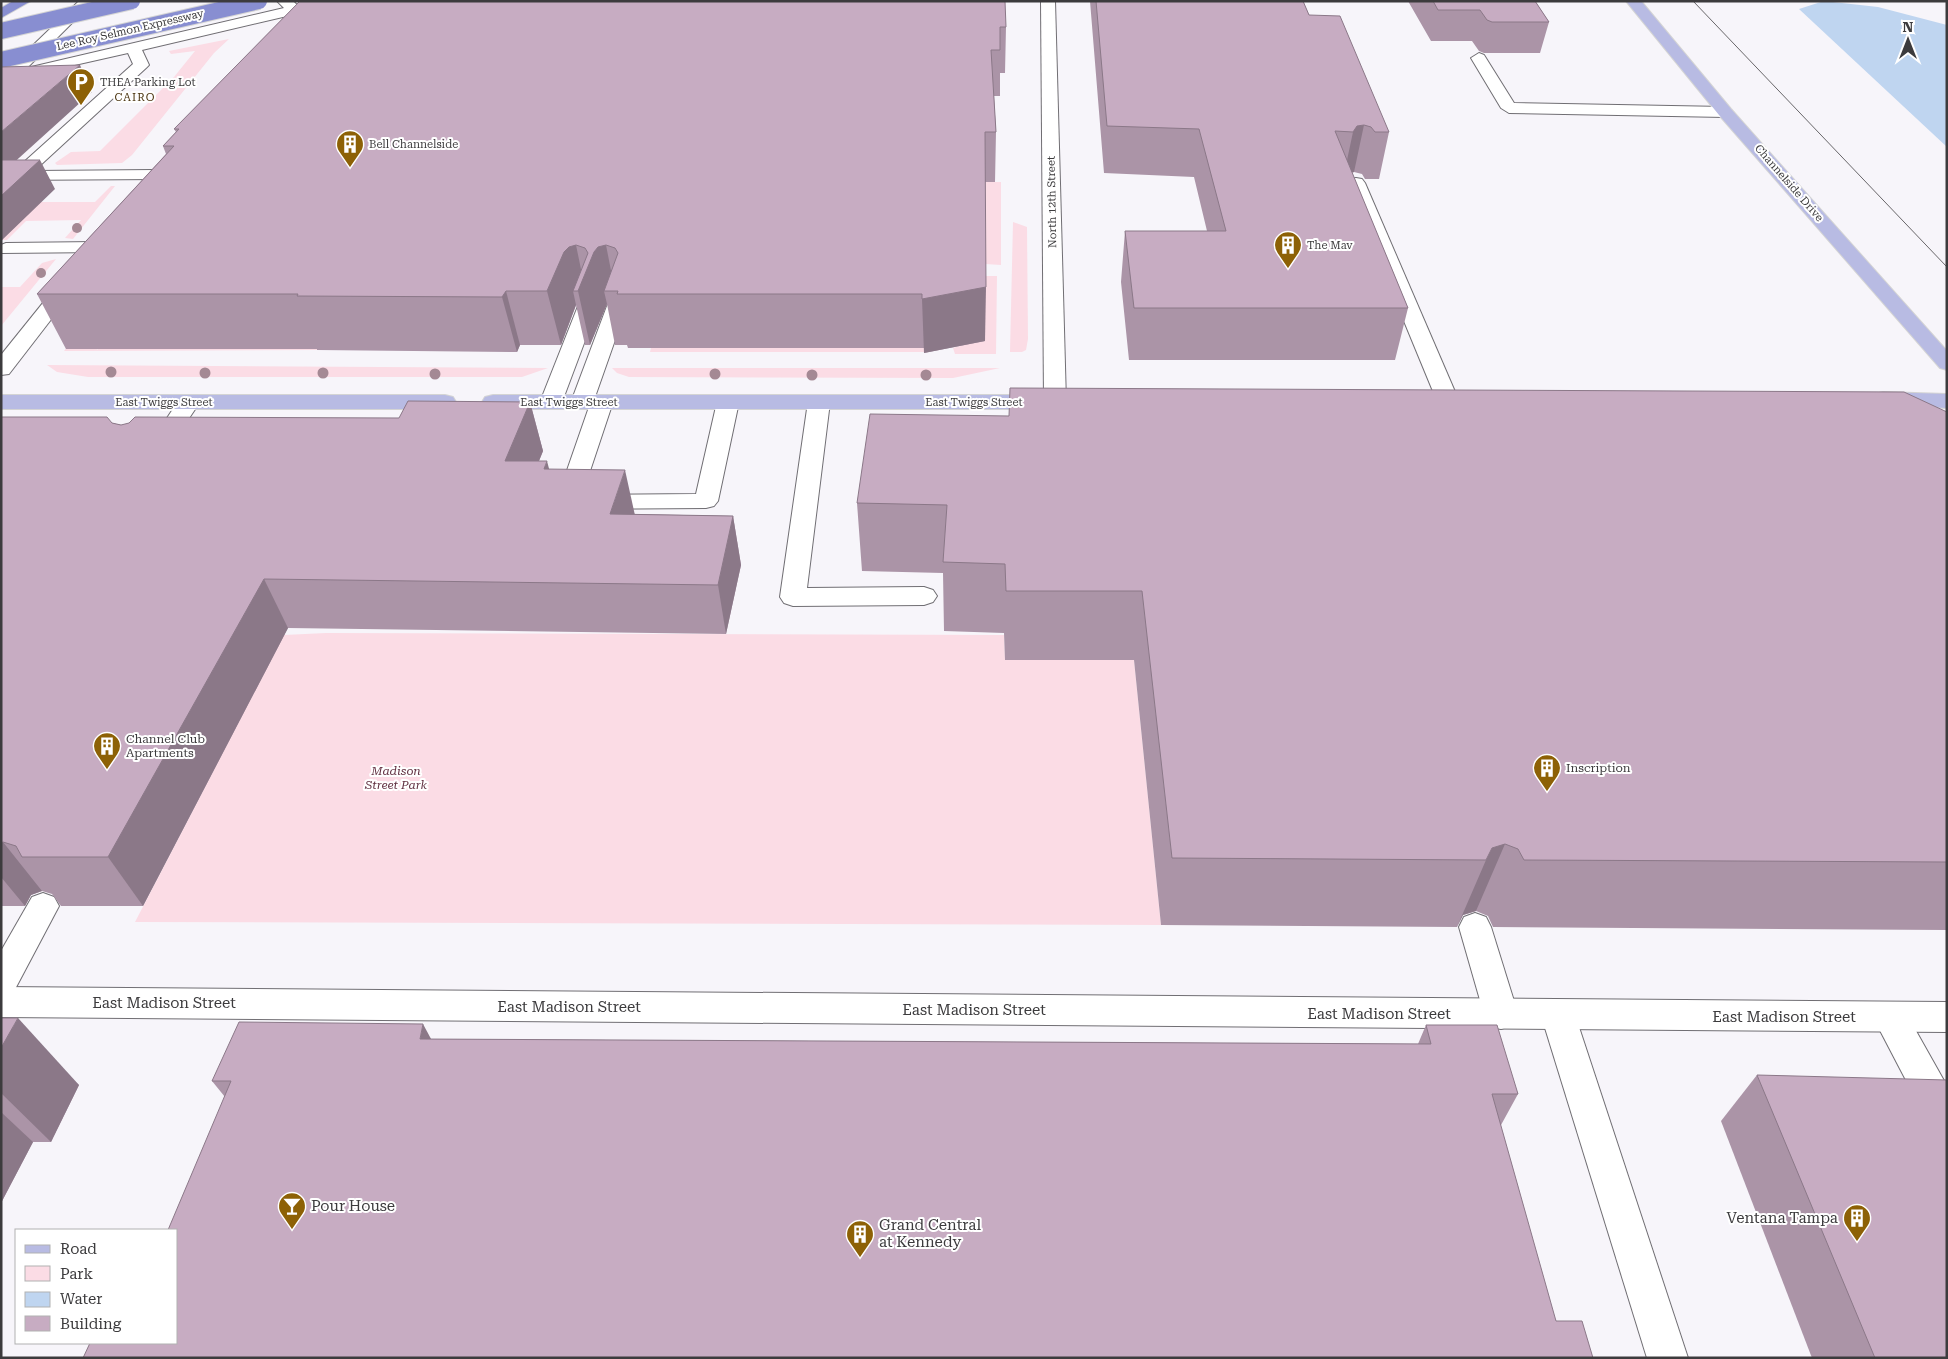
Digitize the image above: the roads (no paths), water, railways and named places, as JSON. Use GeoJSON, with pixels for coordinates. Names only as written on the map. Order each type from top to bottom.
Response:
{"type":"FeatureCollection","features":[{"type":"Feature","properties":{"kind":"highway"},"geometry":{"type":"LineString","coordinates":[[1,14],[24,1]]}},
{"type":"Feature","properties":{"kind":"highway"},"geometry":{"type":"LineString","coordinates":[[1,31],[132,1]]}},
{"type":"Feature","properties":{"kind":"highway","name":"Lee Roy Selmon Expressway"},"geometry":{"type":"LineString","coordinates":[[1,60],[259,1]]}},
{"type":"Feature","properties":{"kind":"main road","name":"Channelside Drive"},"geometry":{"type":"LineString","coordinates":[[1632,1],[1725,112],[1947,364]]}},
{"type":"Feature","properties":{"kind":"main road"},"geometry":{"type":"LineString","coordinates":[[1867,399],[1947,401]]}},
{"type":"Feature","properties":{"kind":"main road","name":"East Twiggs Street"},"geometry":{"type":"LineString","coordinates":[[1,402],[1065,402]]}},
{"type":"Feature","properties":{"kind":"street"},"geometry":{"type":"LineString","coordinates":[[6,81],[133,48],[295,10],[284,1]]}},
{"type":"Feature","properties":{"kind":"street","name":"North 12th Street"},"geometry":{"type":"LineString","coordinates":[[1048,1],[1065,402]]}},
{"type":"Feature","properties":{"kind":"street"},"geometry":{"type":"LineString","coordinates":[[6,81],[86,2]]}},
{"type":"Feature","properties":{"kind":"street"},"geometry":{"type":"LineString","coordinates":[[239,23],[268,31]]}},
{"type":"Feature","properties":{"kind":"street"},"geometry":{"type":"LineString","coordinates":[[10,176],[141,65],[133,48]]}},
{"type":"Feature","properties":{"kind":"street"},"geometry":{"type":"LineString","coordinates":[[1479,58],[1509,108],[1725,112]]}},
{"type":"Feature","properties":{"kind":"street"},"geometry":{"type":"LineString","coordinates":[[144,190],[167,161]]}},
{"type":"Feature","properties":{"kind":"street"},"geometry":{"type":"LineString","coordinates":[[10,176],[156,176]]}},
{"type":"Feature","properties":{"kind":"street"},"geometry":{"type":"LineString","coordinates":[[1354,179],[1448,401]]}},
{"type":"Feature","properties":{"kind":"street"},"geometry":{"type":"LineString","coordinates":[[1,369],[93,254],[6,249]]}},
{"type":"Feature","properties":{"kind":"street"},"geometry":{"type":"LineString","coordinates":[[552,402],[588,306]]}},
{"type":"Feature","properties":{"kind":"street"},"geometry":{"type":"LineString","coordinates":[[616,306],[568,502],[704,510],[728,402]]}},
{"type":"Feature","properties":{"kind":"street"},"geometry":{"type":"LineString","coordinates":[[146,465],[189,402]]}},
{"type":"Feature","properties":{"kind":"street"},"geometry":{"type":"LineString","coordinates":[[819,402],[793,597],[924,596]]}},
{"type":"Feature","properties":{"kind":"street"},"geometry":{"type":"LineString","coordinates":[[1,984],[43,906]]}},
{"type":"Feature","properties":{"kind":"street"},"geometry":{"type":"LineString","coordinates":[[1475,927],[1501,1014]]}},
{"type":"Feature","properties":{"kind":"street","name":"East Madison Street"},"geometry":{"type":"LineString","coordinates":[[1,1002],[1947,1017]]}},
{"type":"Feature","properties":{"kind":"street"},"geometry":{"type":"LineString","coordinates":[[1558,1015],[1668,1358]]}},
{"type":"Feature","properties":{"kind":"street"},"geometry":{"type":"LineString","coordinates":[[1890,1017],[1947,1122]]}},
{"type":"Feature","properties":{"kind":"water"},"geometry":{"type":"Polygon","coordinates":[[[1824,1],[1878,7],[1947,25],[1947,147],[1799,9],[1824,1]]]}},
{"type":"Feature","properties":{"kind":"tram line"},"geometry":{"type":"LineString","coordinates":[[1693,1],[1947,267]]}},
{"type":"Feature","properties":{"kind":"place","name":"THEA Parking Lot"},"geometry":{"type":"Point","coordinates":[81,106]}},
{"type":"Feature","properties":{"kind":"place","name":"Bell Channelside"},"geometry":{"type":"Point","coordinates":[350,168]}},
{"type":"Feature","properties":{"kind":"place","name":"The Mav"},"geometry":{"type":"Point","coordinates":[1288,269]}},
{"type":"Feature","properties":{"kind":"place","name":"Channel Club Apartments"},"geometry":{"type":"Point","coordinates":[107,770]}},
{"type":"Feature","properties":{"kind":"place","name":"Inscription"},"geometry":{"type":"Point","coordinates":[1547,792]}},
{"type":"Feature","properties":{"kind":"place","name":"Pour House"},"geometry":{"type":"Point","coordinates":[292,1230]}},
{"type":"Feature","properties":{"kind":"place","name":"Ventana Tampa"},"geometry":{"type":"Point","coordinates":[1857,1242]}},
{"type":"Feature","properties":{"kind":"place","name":"Grand Central at Kennedy"},"geometry":{"type":"Point","coordinates":[860,1258]}},
{"type":"Feature","properties":{"kind":"district","name":"CAIRO"},"geometry":{"type":"Point","coordinates":[135,97]}},
{"type":"Feature","properties":{"kind":"park label","name":"Madison Street Park"},"geometry":{"type":"Point","coordinates":[396,778]}}]}
